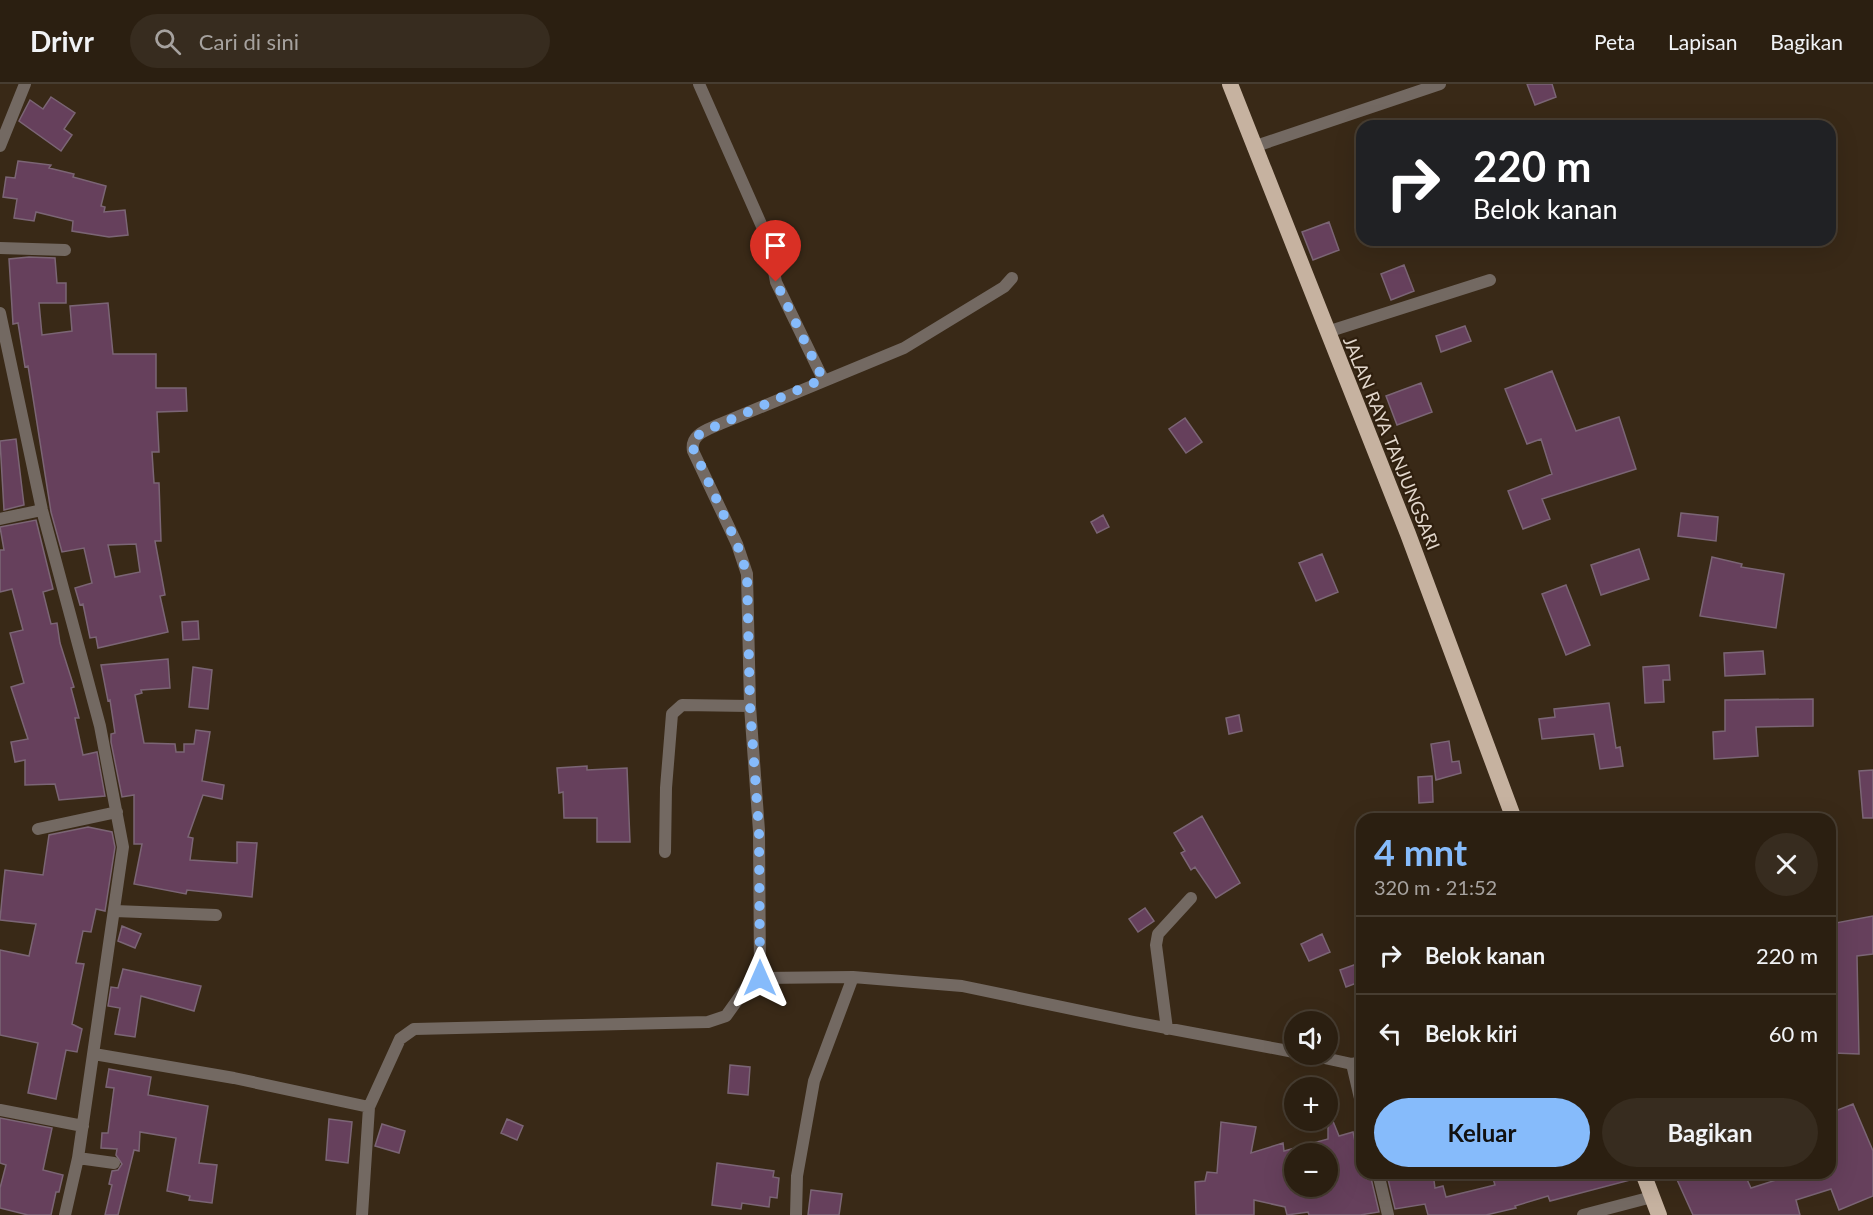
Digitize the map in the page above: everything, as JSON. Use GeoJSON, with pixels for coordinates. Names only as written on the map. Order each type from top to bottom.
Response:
{"type":"FeatureCollection","features":[{"type":"Feature","properties":{"kind":"highway","name":"JALAN RAYA TANJUNGSARI"},"geometry":{"type":"LineString","coordinates":[[1230,84],[1477,714],[1512,813]]}},
{"type":"Feature","properties":{"kind":"highway"},"geometry":{"type":"LineString","coordinates":[[1646,1179],[1659,1215]]}},
{"type":"Feature","properties":{"kind":"street"},"geometry":{"type":"LineString","coordinates":[[0,146],[25,84]]}},
{"type":"Feature","properties":{"kind":"street"},"geometry":{"type":"LineString","coordinates":[[699,84],[768,240],[776,282],[823,379]]}},
{"type":"Feature","properties":{"kind":"street"},"geometry":{"type":"LineString","coordinates":[[1253,147],[1440,84]]}},
{"type":"Feature","properties":{"kind":"street"},"geometry":{"type":"LineString","coordinates":[[0,248],[65,250]]}},
{"type":"Feature","properties":{"kind":"street"},"geometry":{"type":"LineString","coordinates":[[760,978],[759,831],[750,706],[747,574],[737,544],[693,451],[693,441],[705,431],[823,379],[904,348],[1004,287],[1012,278]]}},
{"type":"Feature","properties":{"kind":"street"},"geometry":{"type":"LineString","coordinates":[[1327,332],[1490,280]]}},
{"type":"Feature","properties":{"kind":"street"},"geometry":{"type":"LineString","coordinates":[[0,313],[42,510],[100,726],[123,847],[78,1158],[65,1215]]}},
{"type":"Feature","properties":{"kind":"street"},"geometry":{"type":"LineString","coordinates":[[0,519],[42,510]]}},
{"type":"Feature","properties":{"kind":"street"},"geometry":{"type":"LineString","coordinates":[[665,852],[666,788],[672,714],[682,705],[750,706]]}},
{"type":"Feature","properties":{"kind":"street"},"geometry":{"type":"LineString","coordinates":[[38,829],[117,812]]}},
{"type":"Feature","properties":{"kind":"street"},"geometry":{"type":"LineString","coordinates":[[1167,1029],[1156,945],[1158,934],[1191,898]]}},
{"type":"Feature","properties":{"kind":"street"},"geometry":{"type":"LineString","coordinates":[[115,911],[216,915]]}},
{"type":"Feature","properties":{"kind":"street"},"geometry":{"type":"LineString","coordinates":[[796,1215],[798,1176],[814,1081],[854,977]]}},
{"type":"Feature","properties":{"kind":"street"},"geometry":{"type":"LineString","coordinates":[[362,1215],[369,1107],[400,1039],[414,1029],[708,1022],[726,1016],[746,988],[760,978],[854,977],[962,986],[1167,1029],[1284,1050]]}},
{"type":"Feature","properties":{"kind":"street"},"geometry":{"type":"LineString","coordinates":[[94,1054],[234,1078],[369,1107]]}},
{"type":"Feature","properties":{"kind":"street"},"geometry":{"type":"LineString","coordinates":[[1338,1060],[1356,1063]]}},
{"type":"Feature","properties":{"kind":"street"},"geometry":{"type":"LineString","coordinates":[[0,1110],[83,1126]]}},
{"type":"Feature","properties":{"kind":"street"},"geometry":{"type":"LineString","coordinates":[[78,1158],[114,1163]]}},
{"type":"Feature","properties":{"kind":"street"},"geometry":{"type":"LineString","coordinates":[[1380,1179],[1389,1215]]}},
{"type":"Feature","properties":{"kind":"street"},"geometry":{"type":"LineString","coordinates":[[1583,1215],[1653,1197]]}},
{"type":"Feature","properties":{"kind":"building"},"geometry":{"type":"Polygon","coordinates":[[[1527,84],[1552,84],[1556,97],[1535,105],[1527,84]]]}},
{"type":"Feature","properties":{"kind":"building"},"geometry":{"type":"Polygon","coordinates":[[[51,97],[75,113],[64,129],[72,135],[61,151],[19,121],[30,100],[43,109],[51,97]]]}},
{"type":"Feature","properties":{"kind":"building"},"geometry":{"type":"Polygon","coordinates":[[[18,161],[51,165],[49,168],[74,174],[73,177],[106,186],[101,206],[105,207],[104,212],[125,210],[128,235],[109,237],[72,231],[73,221],[36,212],[34,221],[14,218],[17,199],[3,197],[6,177],[15,178],[18,161]]]}},
{"type":"Feature","properties":{"kind":"building"},"geometry":{"type":"Polygon","coordinates":[[[1329,222],[1339,250],[1313,260],[1302,232],[1329,222]]]}},
{"type":"Feature","properties":{"kind":"building"},"geometry":{"type":"Polygon","coordinates":[[[55,258],[57,283],[66,283],[66,303],[39,303],[42,335],[72,331],[70,306],[108,303],[113,354],[156,354],[156,388],[186,388],[187,411],[157,412],[159,452],[152,452],[154,483],[159,483],[161,541],[155,541],[165,595],[160,596],[168,632],[98,648],[96,637],[90,638],[83,604],[80,605],[75,588],[92,583],[84,548],[62,552],[51,512],[28,366],[25,367],[18,323],[13,324],[9,259],[55,258]],[[136,544],[108,545],[115,577],[140,572],[136,544]]]}},
{"type":"Feature","properties":{"kind":"building"},"geometry":{"type":"Polygon","coordinates":[[[1404,265],[1414,291],[1391,300],[1381,274],[1404,265]]]}},
{"type":"Feature","properties":{"kind":"building"},"geometry":{"type":"Polygon","coordinates":[[[1465,326],[1471,341],[1441,352],[1436,336],[1465,326]]]}},
{"type":"Feature","properties":{"kind":"building"},"geometry":{"type":"Polygon","coordinates":[[[1552,371],[1576,431],[1619,417],[1636,469],[1542,499],[1550,519],[1523,529],[1508,491],[1552,474],[1541,439],[1527,444],[1505,389],[1552,371]]]}},
{"type":"Feature","properties":{"kind":"building"},"geometry":{"type":"Polygon","coordinates":[[[1421,383],[1432,412],[1397,425],[1386,396],[1421,383]]]}},
{"type":"Feature","properties":{"kind":"building"},"geometry":{"type":"Polygon","coordinates":[[[1185,418],[1202,442],[1186,453],[1169,429],[1185,418]]]}},
{"type":"Feature","properties":{"kind":"building"},"geometry":{"type":"Polygon","coordinates":[[[16,439],[24,505],[4,510],[0,441],[16,439]]]}},
{"type":"Feature","properties":{"kind":"building"},"geometry":{"type":"Polygon","coordinates":[[[1681,513],[1718,517],[1716,541],[1678,536],[1681,513]]]}},
{"type":"Feature","properties":{"kind":"building"},"geometry":{"type":"Polygon","coordinates":[[[1103,515],[1109,527],[1097,533],[1091,522],[1103,515]]]}},
{"type":"Feature","properties":{"kind":"building"},"geometry":{"type":"Polygon","coordinates":[[[36,520],[53,589],[43,592],[51,624],[57,623],[60,643],[74,687],[71,688],[79,718],[75,718],[83,755],[97,752],[105,796],[59,800],[55,784],[25,785],[25,760],[15,762],[11,742],[28,739],[11,687],[24,683],[10,633],[23,630],[12,589],[0,592],[0,550],[4,550],[0,527],[36,520]]]}},
{"type":"Feature","properties":{"kind":"building"},"geometry":{"type":"Polygon","coordinates":[[[1639,549],[1649,579],[1601,595],[1591,565],[1639,549]]]}},
{"type":"Feature","properties":{"kind":"building"},"geometry":{"type":"Polygon","coordinates":[[[1322,554],[1338,592],[1316,601],[1299,563],[1322,554]]]}},
{"type":"Feature","properties":{"kind":"building"},"geometry":{"type":"Polygon","coordinates":[[[1712,557],[1742,564],[1741,567],[1784,574],[1776,628],[1700,616],[1712,557]]]}},
{"type":"Feature","properties":{"kind":"building"},"geometry":{"type":"Polygon","coordinates":[[[1566,585],[1590,645],[1566,655],[1542,594],[1566,585]]]}},
{"type":"Feature","properties":{"kind":"building"},"geometry":{"type":"Polygon","coordinates":[[[198,621],[199,639],[183,640],[182,622],[198,621]]]}},
{"type":"Feature","properties":{"kind":"building"},"geometry":{"type":"Polygon","coordinates":[[[1763,651],[1765,674],[1725,676],[1724,653],[1763,651]]]}},
{"type":"Feature","properties":{"kind":"building"},"geometry":{"type":"Polygon","coordinates":[[[168,659],[170,688],[141,690],[142,693],[135,695],[144,743],[175,744],[176,752],[184,752],[184,744],[194,744],[196,730],[210,732],[202,781],[224,785],[222,799],[203,795],[188,837],[193,838],[190,860],[237,863],[237,842],[257,843],[252,897],[187,890],[186,894],[134,884],[142,844],[134,844],[134,795],[122,797],[111,742],[111,734],[115,733],[110,700],[108,701],[101,665],[168,659]]]}},
{"type":"Feature","properties":{"kind":"building"},"geometry":{"type":"Polygon","coordinates":[[[1669,665],[1670,680],[1663,680],[1664,702],[1645,703],[1643,667],[1669,665]]]}},
{"type":"Feature","properties":{"kind":"building"},"geometry":{"type":"Polygon","coordinates":[[[193,667],[212,670],[208,709],[189,707],[193,667]]]}},
{"type":"Feature","properties":{"kind":"building"},"geometry":{"type":"Polygon","coordinates":[[[1813,699],[1813,726],[1756,727],[1758,756],[1714,759],[1713,732],[1725,731],[1725,700],[1813,699]]]}},
{"type":"Feature","properties":{"kind":"building"},"geometry":{"type":"Polygon","coordinates":[[[1609,703],[1616,748],[1620,747],[1623,766],[1600,769],[1594,734],[1542,739],[1539,719],[1555,717],[1554,709],[1609,703]]]}},
{"type":"Feature","properties":{"kind":"building"},"geometry":{"type":"Polygon","coordinates":[[[1239,715],[1242,731],[1229,734],[1226,718],[1239,715]]]}},
{"type":"Feature","properties":{"kind":"building"},"geometry":{"type":"Polygon","coordinates":[[[1449,741],[1452,762],[1459,761],[1461,773],[1436,780],[1431,744],[1449,741]]]}},
{"type":"Feature","properties":{"kind":"building"},"geometry":{"type":"Polygon","coordinates":[[[587,766],[587,770],[627,768],[630,842],[597,842],[597,818],[564,818],[563,792],[559,793],[557,768],[587,766]]]}},
{"type":"Feature","properties":{"kind":"building"},"geometry":{"type":"Polygon","coordinates":[[[1873,770],[1873,818],[1863,818],[1859,771],[1873,770]]]}},
{"type":"Feature","properties":{"kind":"building"},"geometry":{"type":"Polygon","coordinates":[[[1432,776],[1433,802],[1419,803],[1418,777],[1432,776]]]}},
{"type":"Feature","properties":{"kind":"building"},"geometry":{"type":"Polygon","coordinates":[[[1202,816],[1240,883],[1216,898],[1195,867],[1191,870],[1181,853],[1185,851],[1174,833],[1202,816]]]}},
{"type":"Feature","properties":{"kind":"building"},"geometry":{"type":"Polygon","coordinates":[[[88,827],[112,832],[115,847],[105,911],[96,909],[91,932],[83,931],[76,963],[84,964],[72,1024],[82,1029],[77,1052],[66,1050],[56,1099],[28,1093],[38,1043],[0,1035],[0,950],[29,956],[36,924],[0,920],[5,870],[43,875],[49,835],[88,827]]]}},
{"type":"Feature","properties":{"kind":"building"},"geometry":{"type":"Polygon","coordinates":[[[1145,908],[1154,921],[1138,932],[1129,919],[1145,908]]]}},
{"type":"Feature","properties":{"kind":"building"},"geometry":{"type":"Polygon","coordinates":[[[1873,916],[1873,954],[1857,956],[1859,1054],[1836,1053],[1836,923],[1873,916]]]}},
{"type":"Feature","properties":{"kind":"building"},"geometry":{"type":"Polygon","coordinates":[[[122,926],[141,934],[135,948],[118,941],[122,926]]]}},
{"type":"Feature","properties":{"kind":"building"},"geometry":{"type":"Polygon","coordinates":[[[1322,934],[1330,952],[1309,961],[1301,944],[1322,934]]]}},
{"type":"Feature","properties":{"kind":"building"},"geometry":{"type":"Polygon","coordinates":[[[1356,964],[1356,983],[1346,987],[1340,970],[1356,964]]]}},
{"type":"Feature","properties":{"kind":"building"},"geometry":{"type":"Polygon","coordinates":[[[123,969],[201,986],[194,1011],[141,996],[135,1037],[115,1034],[120,1008],[108,1006],[111,987],[118,988],[123,969]]]}},
{"type":"Feature","properties":{"kind":"building"},"geometry":{"type":"Polygon","coordinates":[[[730,1065],[750,1067],[748,1095],[728,1093],[730,1065]]]}},
{"type":"Feature","properties":{"kind":"building"},"geometry":{"type":"Polygon","coordinates":[[[109,1069],[151,1077],[148,1095],[208,1106],[199,1163],[217,1165],[212,1203],[189,1200],[190,1196],[167,1191],[176,1138],[140,1132],[139,1151],[134,1150],[118,1215],[105,1215],[112,1185],[109,1184],[112,1171],[118,1170],[122,1164],[116,1155],[117,1149],[101,1148],[102,1133],[108,1133],[114,1088],[106,1087],[109,1069]]]}},
{"type":"Feature","properties":{"kind":"building"},"geometry":{"type":"Polygon","coordinates":[[[1853,1104],[1873,1151],[1873,1196],[1839,1210],[1831,1189],[1796,1200],[1800,1215],[1693,1215],[1677,1179],[1747,1179],[1751,1188],[1779,1179],[1836,1179],[1836,1111],[1853,1104]]]}},
{"type":"Feature","properties":{"kind":"building"},"geometry":{"type":"Polygon","coordinates":[[[0,1118],[52,1128],[43,1170],[63,1175],[59,1192],[56,1192],[51,1215],[28,1215],[0,1208],[0,1188],[6,1165],[0,1163],[0,1118]]]}},
{"type":"Feature","properties":{"kind":"building"},"geometry":{"type":"Polygon","coordinates":[[[329,1119],[352,1122],[348,1163],[326,1160],[329,1119]]]}},
{"type":"Feature","properties":{"kind":"building"},"geometry":{"type":"Polygon","coordinates":[[[507,1119],[523,1126],[517,1140],[501,1133],[507,1119]]]}},
{"type":"Feature","properties":{"kind":"building"},"geometry":{"type":"Polygon","coordinates":[[[1221,1122],[1256,1127],[1251,1153],[1283,1143],[1284,1197],[1338,1197],[1338,1143],[1313,1143],[1328,1139],[1328,1131],[1337,1131],[1339,1136],[1353,1132],[1356,1146],[1356,1179],[1371,1179],[1379,1212],[1360,1215],[1309,1215],[1308,1212],[1287,1215],[1285,1207],[1254,1200],[1254,1215],[1196,1215],[1195,1182],[1205,1181],[1207,1172],[1217,1173],[1221,1122]]]}},
{"type":"Feature","properties":{"kind":"building"},"geometry":{"type":"Polygon","coordinates":[[[382,1124],[405,1131],[399,1153],[375,1146],[382,1124]]]}},
{"type":"Feature","properties":{"kind":"building"},"geometry":{"type":"Polygon","coordinates":[[[717,1163],[774,1171],[773,1177],[779,1178],[777,1198],[770,1197],[769,1207],[742,1203],[741,1209],[712,1205],[717,1163]]]}},
{"type":"Feature","properties":{"kind":"building"},"geometry":{"type":"Polygon","coordinates":[[[1388,1179],[1434,1179],[1435,1188],[1443,1186],[1446,1197],[1495,1185],[1493,1179],[1634,1179],[1550,1201],[1548,1196],[1515,1206],[1516,1208],[1486,1215],[1428,1215],[1425,1204],[1395,1209],[1388,1179]]]}},
{"type":"Feature","properties":{"kind":"building"},"geometry":{"type":"Polygon","coordinates":[[[811,1190],[842,1194],[839,1215],[808,1215],[811,1190]]]}},
{"type":"Feature","properties":{"kind":"route"},"geometry":{"type":"LineString","coordinates":[[760,978],[759,831],[750,706],[747,574],[737,544],[692,446],[694,438],[705,431],[823,379],[776,282]]}}]}
